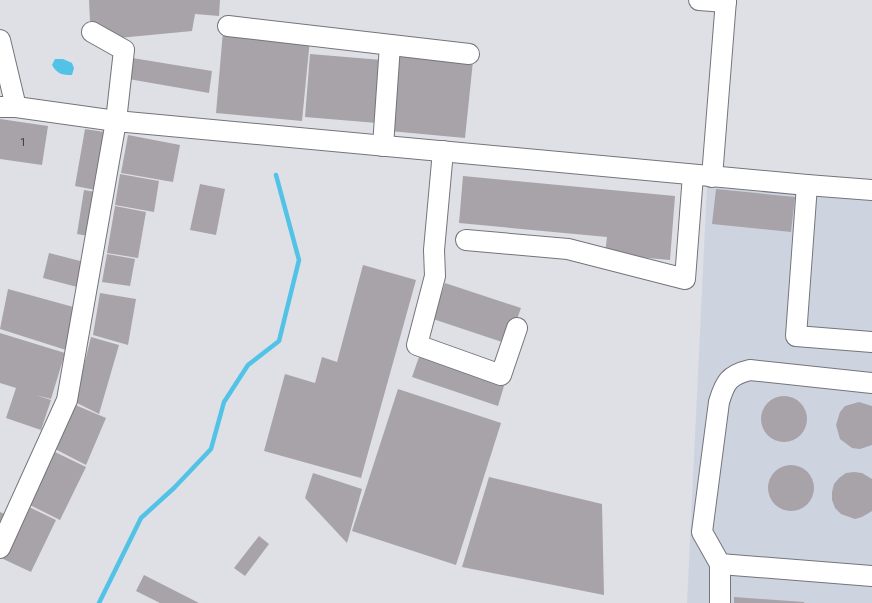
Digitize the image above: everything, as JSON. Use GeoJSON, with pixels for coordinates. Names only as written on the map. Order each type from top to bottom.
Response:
{"type":"FeatureCollection","features":[{"type":"Feature","properties":{"kind":"street"},"geometry":{"type":"LineString","coordinates":[[466,240],[568,249],[685,279],[703,176],[726,1],[698,0]]}},
{"type":"Feature","properties":{"kind":"street"},"geometry":{"type":"LineString","coordinates":[[228,26],[469,54]]}},
{"type":"Feature","properties":{"kind":"street"},"geometry":{"type":"LineString","coordinates":[[0,548],[67,400],[116,121],[124,50],[92,32]]}},
{"type":"Feature","properties":{"kind":"street"},"geometry":{"type":"LineString","coordinates":[[0,40],[8,107],[116,121],[807,186],[872,190]]}},
{"type":"Feature","properties":{"kind":"street"},"geometry":{"type":"LineString","coordinates":[[383,146],[390,45]]}},
{"type":"Feature","properties":{"kind":"street"},"geometry":{"type":"LineString","coordinates":[[443,151],[434,250],[435,276],[417,345],[501,375],[517,328]]}},
{"type":"Feature","properties":{"kind":"street"},"geometry":{"type":"LineString","coordinates":[[807,186],[796,336],[872,342]]}},
{"type":"Feature","properties":{"kind":"street"},"geometry":{"type":"LineString","coordinates":[[720,603],[720,564],[702,532],[719,402],[724,384],[737,373],[750,370],[872,383]]}},
{"type":"Feature","properties":{"kind":"street"},"geometry":{"type":"LineString","coordinates":[[720,564],[872,576]]}},
{"type":"Feature","properties":{"kind":"shaded area"},"geometry":{"type":"Polygon","coordinates":[[[707,185],[872,201],[872,603],[687,603],[707,185]]]}},
{"type":"Feature","properties":{"kind":"water"},"geometry":{"type":"Polygon","coordinates":[[[55,59],[63,59],[72,63],[74,68],[72,75],[58,72],[52,65],[55,59]]]}},
{"type":"Feature","properties":{"kind":"building"},"geometry":{"type":"Polygon","coordinates":[[[89,0],[220,0],[219,16],[195,14],[192,31],[119,38],[90,21],[89,0]]]}},
{"type":"Feature","properties":{"kind":"building"},"geometry":{"type":"Polygon","coordinates":[[[223,31],[310,39],[302,121],[216,113],[223,31]]]}},
{"type":"Feature","properties":{"kind":"building"},"geometry":{"type":"Polygon","coordinates":[[[310,54],[382,60],[377,123],[305,117],[310,54]]]}},
{"type":"Feature","properties":{"kind":"building"},"geometry":{"type":"Polygon","coordinates":[[[397,54],[473,61],[465,138],[390,131],[397,54]]]}},
{"type":"Feature","properties":{"kind":"building"},"geometry":{"type":"Polygon","coordinates":[[[120,56],[212,71],[209,93],[117,77],[120,56]]]}},
{"type":"Feature","properties":{"kind":"building"},"geometry":{"type":"Polygon","coordinates":[[[0,119],[48,126],[42,165],[0,159],[0,119]]]}},
{"type":"Feature","properties":{"kind":"building"},"geometry":{"type":"Polygon","coordinates":[[[85,129],[111,133],[101,191],[75,186],[85,129]]]}},
{"type":"Feature","properties":{"kind":"building"},"geometry":{"type":"Polygon","coordinates":[[[128,135],[180,145],[173,182],[121,173],[128,135]]]}},
{"type":"Feature","properties":{"kind":"building"},"geometry":{"type":"Polygon","coordinates":[[[120,174],[159,181],[154,212],[115,205],[120,174]]]}},
{"type":"Feature","properties":{"kind":"building"},"geometry":{"type":"Polygon","coordinates":[[[463,176],[675,196],[670,260],[605,254],[607,237],[459,223],[463,176]]]}},
{"type":"Feature","properties":{"kind":"building"},"geometry":{"type":"Polygon","coordinates":[[[200,184],[225,189],[216,235],[190,230],[200,184]]]}},
{"type":"Feature","properties":{"kind":"building"},"geometry":{"type":"Polygon","coordinates":[[[716,189],[795,197],[791,232],[712,224],[716,189]]]}},
{"type":"Feature","properties":{"kind":"building"},"geometry":{"type":"Polygon","coordinates":[[[84,190],[101,193],[94,237],[77,234],[84,190]]]}},
{"type":"Feature","properties":{"kind":"building"},"geometry":{"type":"Polygon","coordinates":[[[115,206],[146,212],[138,258],[107,253],[115,206]]]}},
{"type":"Feature","properties":{"kind":"building"},"geometry":{"type":"Polygon","coordinates":[[[49,253],[88,263],[81,288],[43,278],[49,253]]]}},
{"type":"Feature","properties":{"kind":"building"},"geometry":{"type":"Polygon","coordinates":[[[107,254],[135,259],[130,286],[102,282],[107,254]]]}},
{"type":"Feature","properties":{"kind":"building"},"geometry":{"type":"Polygon","coordinates":[[[363,265],[416,280],[361,478],[264,451],[285,374],[315,383],[322,357],[337,362],[363,265]]]}},
{"type":"Feature","properties":{"kind":"building"},"geometry":{"type":"Polygon","coordinates":[[[445,283],[521,308],[508,344],[433,319],[445,283]]]}},
{"type":"Feature","properties":{"kind":"building"},"geometry":{"type":"Polygon","coordinates":[[[8,289],[77,308],[66,350],[0,329],[8,289]]]}},
{"type":"Feature","properties":{"kind":"building"},"geometry":{"type":"Polygon","coordinates":[[[100,293],[136,299],[128,345],[93,335],[100,293]]]}},
{"type":"Feature","properties":{"kind":"building"},"geometry":{"type":"Polygon","coordinates":[[[0,333],[65,353],[51,399],[36,395],[51,400],[41,430],[6,418],[16,388],[0,383],[0,333]]]}},
{"type":"Feature","properties":{"kind":"building"},"geometry":{"type":"Polygon","coordinates":[[[91,337],[119,345],[99,414],[75,402],[91,337]]]}},
{"type":"Feature","properties":{"kind":"building"},"geometry":{"type":"Polygon","coordinates":[[[419,357],[504,386],[498,406],[412,377],[419,357]]]}},
{"type":"Feature","properties":{"kind":"building"},"geometry":{"type":"Polygon","coordinates":[[[398,389],[501,423],[456,565],[352,531],[398,389]]]}},
{"type":"Feature","properties":{"kind":"building"},"geometry":{"type":"Polygon","coordinates":[[[789,396],[793,397],[803,406],[806,410],[806,428],[797,438],[789,442],[779,442],[771,438],[762,428],[761,414],[765,406],[775,397],[789,396]]]}},
{"type":"Feature","properties":{"kind":"building"},"geometry":{"type":"Polygon","coordinates":[[[859,402],[872,406],[872,445],[860,449],[852,448],[840,439],[836,425],[840,412],[845,406],[859,402]]]}},
{"type":"Feature","properties":{"kind":"building"},"geometry":{"type":"Polygon","coordinates":[[[73,404],[106,418],[86,465],[55,449],[73,404]]]}},
{"type":"Feature","properties":{"kind":"building"},"geometry":{"type":"Polygon","coordinates":[[[53,451],[86,467],[60,520],[28,504],[53,451]]]}},
{"type":"Feature","properties":{"kind":"building"},"geometry":{"type":"Polygon","coordinates":[[[796,465],[800,466],[810,475],[813,479],[813,497],[804,507],[796,511],[786,511],[778,507],[769,497],[768,483],[772,475],[782,466],[796,465]]]}},
{"type":"Feature","properties":{"kind":"building"},"geometry":{"type":"Polygon","coordinates":[[[313,473],[362,489],[347,543],[305,498],[313,473]]]}},
{"type":"Feature","properties":{"kind":"building"},"geometry":{"type":"Polygon","coordinates":[[[846,473],[862,473],[872,479],[872,511],[855,519],[841,514],[835,508],[832,500],[834,484],[846,473]]]}},
{"type":"Feature","properties":{"kind":"building"},"geometry":{"type":"Polygon","coordinates":[[[489,477],[602,504],[604,595],[462,567],[489,477]]]}},
{"type":"Feature","properties":{"kind":"building"},"geometry":{"type":"Polygon","coordinates":[[[25,505],[56,520],[31,572],[1,558],[25,505]]]}},
{"type":"Feature","properties":{"kind":"building"},"geometry":{"type":"Polygon","coordinates":[[[0,512],[7,515],[0,533],[0,512]]]}},
{"type":"Feature","properties":{"kind":"building"},"geometry":{"type":"Polygon","coordinates":[[[259,536],[269,544],[245,576],[234,568],[259,536]]]}},
{"type":"Feature","properties":{"kind":"building"},"geometry":{"type":"Polygon","coordinates":[[[144,575],[199,603],[160,603],[136,591],[144,575]]]}},
{"type":"Feature","properties":{"kind":"building"},"geometry":{"type":"Polygon","coordinates":[[[734,597],[804,602],[804,603],[734,603],[734,597]]]}},
{"type":"Feature","properties":{"kind":"waterway"},"geometry":{"type":"LineString","coordinates":[[99,603],[141,518],[174,488],[211,449],[224,402],[248,365],[279,341],[299,260],[276,175]]}}]}
